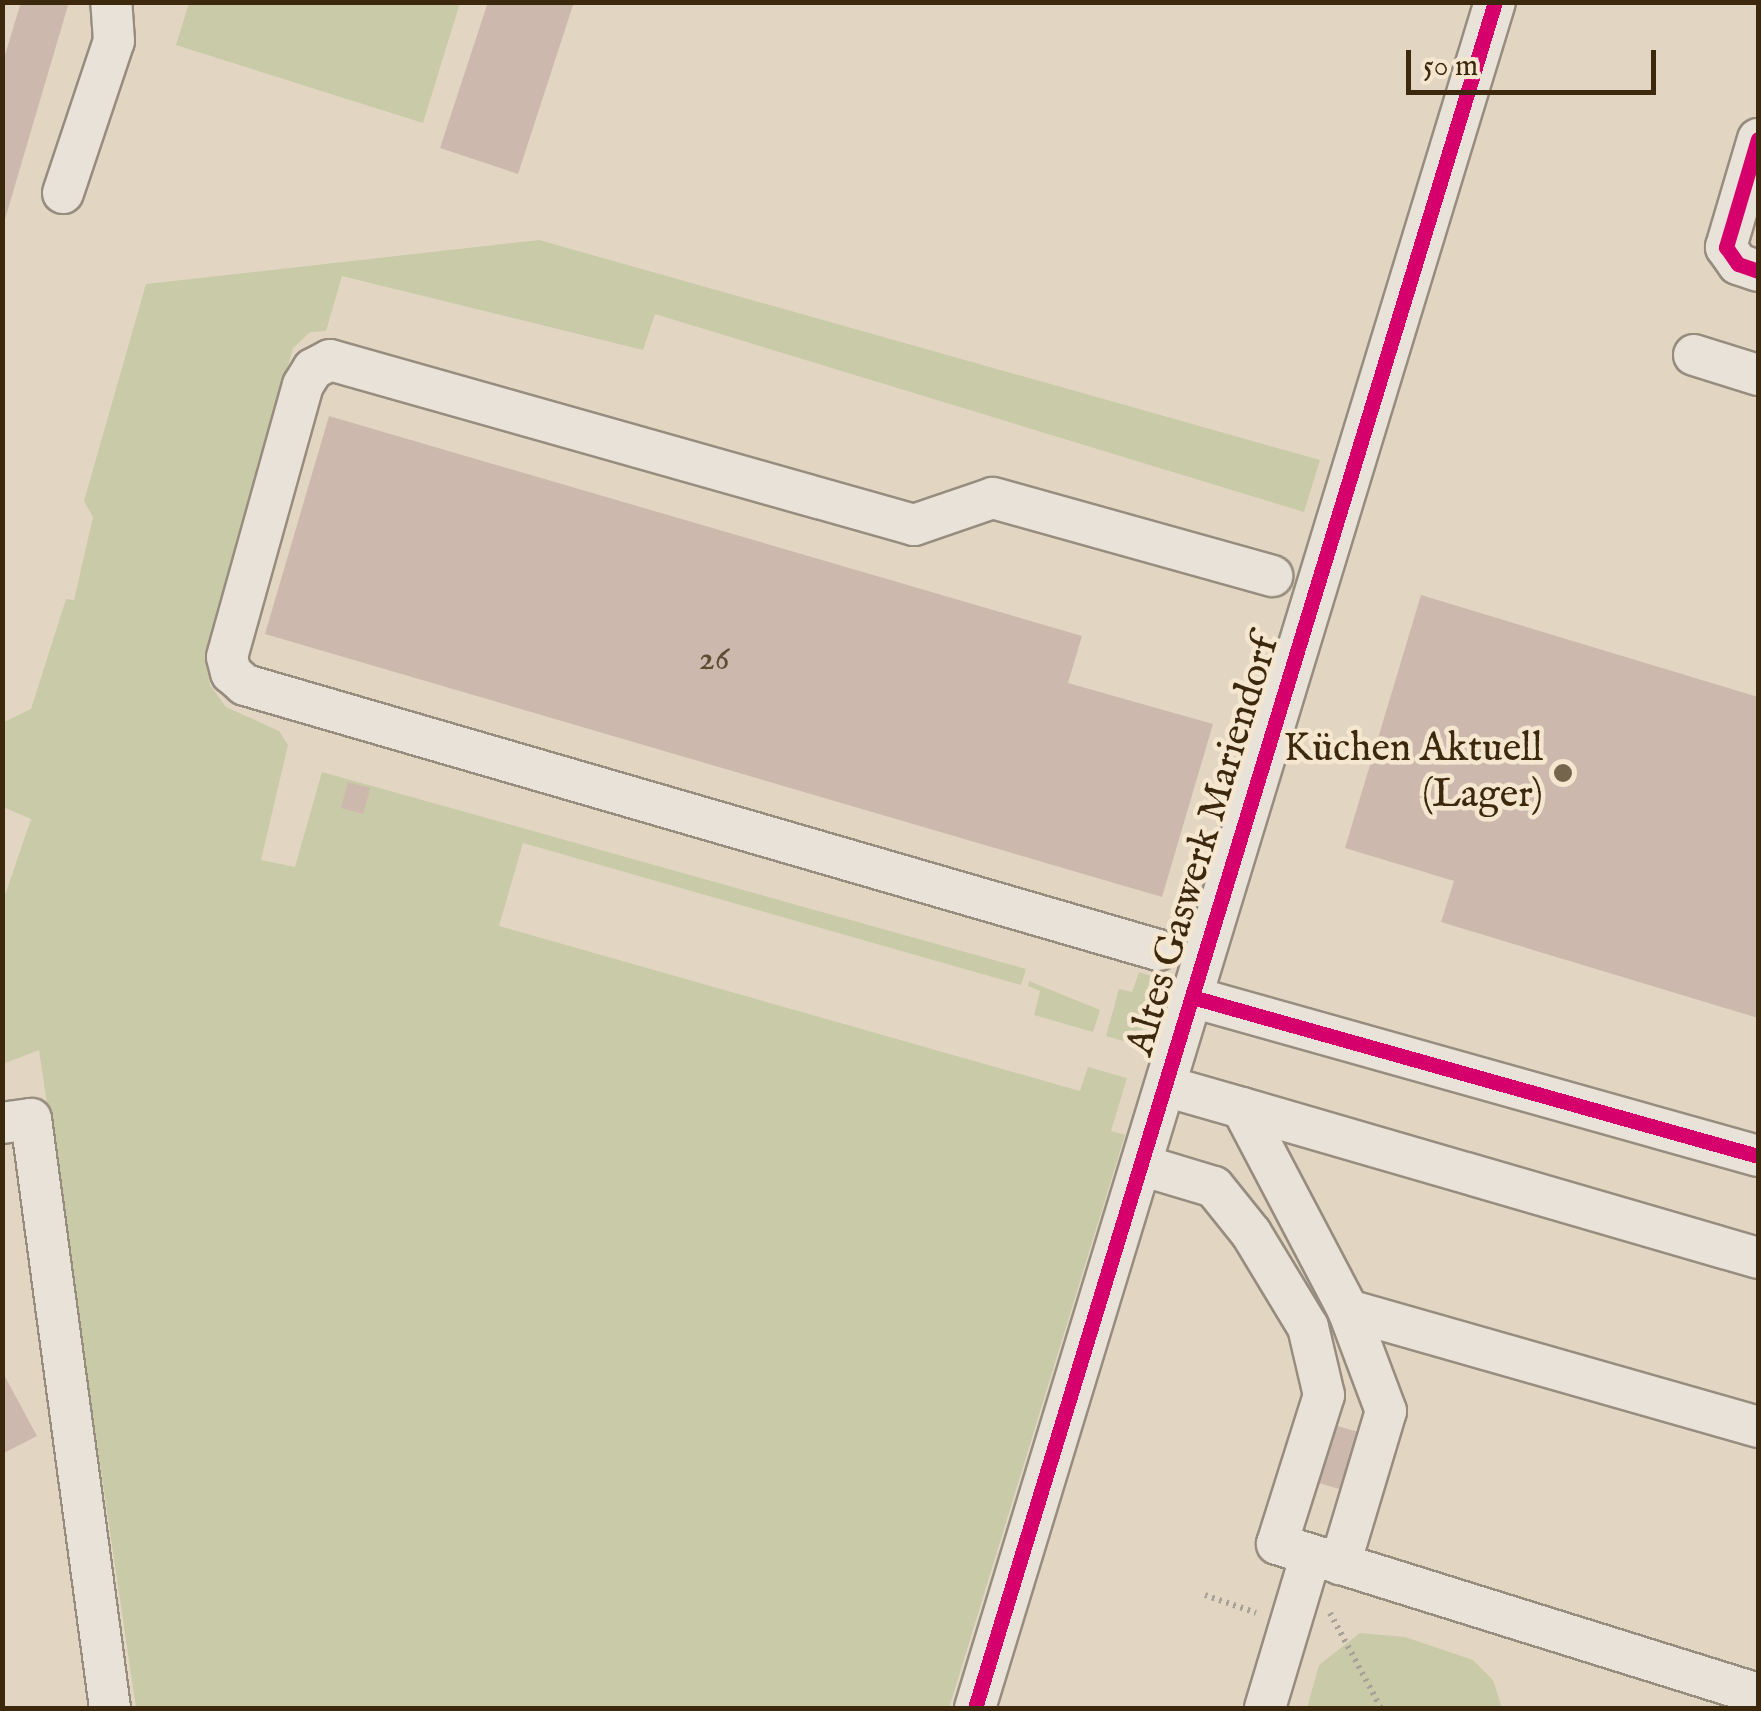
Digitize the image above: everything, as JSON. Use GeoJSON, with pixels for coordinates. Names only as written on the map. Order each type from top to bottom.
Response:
{"type":"FeatureCollection","features":[{"type":"Feature","properties":{"kind":"street"},"geometry":{"type":"LineString","coordinates":[[63,193],[114,41],[111,2]]}},
{"type":"Feature","properties":{"kind":"street","name":"Altes Gaswerk Mariendorf"},"geometry":{"type":"LineString","coordinates":[[975,1708],[1495,2]]}},
{"type":"Feature","properties":{"kind":"street"},"geometry":{"type":"LineString","coordinates":[[1758,139],[1726,247],[1738,264],[1758,271]]}},
{"type":"Feature","properties":{"kind":"street"},"geometry":{"type":"LineString","coordinates":[[1694,355],[1758,374]]}},
{"type":"Feature","properties":{"kind":"street"},"geometry":{"type":"LineString","coordinates":[[1158,950],[246,685],[231,673],[227,657],[304,386],[313,369],[330,360],[914,525],[993,498],[1272,576]]}},
{"type":"Feature","properties":{"kind":"street"},"geometry":{"type":"LineString","coordinates":[[1192,996],[1758,1156]]}},
{"type":"Feature","properties":{"kind":"street"},"geometry":{"type":"LineString","coordinates":[[1165,1086],[1758,1258]]}},
{"type":"Feature","properties":{"kind":"street"},"geometry":{"type":"LineString","coordinates":[[1242,1108],[1348,1310],[1386,1411],[1266,1708]]}},
{"type":"Feature","properties":{"kind":"street"},"geometry":{"type":"LineString","coordinates":[[2,1123],[31,1119],[110,1708]]}},
{"type":"Feature","properties":{"kind":"street"},"geometry":{"type":"LineString","coordinates":[[1141,1164],[1214,1186],[1308,1326],[1324,1395],[1277,1544],[1758,1694]]}},
{"type":"Feature","properties":{"kind":"street"},"geometry":{"type":"LineString","coordinates":[[1348,1310],[1758,1427]]}},
{"type":"Feature","properties":{"kind":"green space"},"geometry":{"type":"Polygon","coordinates":[[[189,2],[460,3],[423,123],[176,45],[189,2]]]}},
{"type":"Feature","properties":{"kind":"green space"},"geometry":{"type":"Polygon","coordinates":[[[539,240],[1320,460],[1304,512],[655,314],[643,350],[342,276],[326,331],[310,332],[293,348],[206,658],[210,685],[226,707],[279,731],[288,745],[261,860],[295,867],[322,772],[1026,969],[1021,985],[523,843],[499,926],[1080,1091],[1088,1067],[1127,1078],[1111,1131],[1125,1135],[949,1708],[136,1708],[39,1050],[3,1064],[3,901],[31,819],[3,807],[2,723],[31,709],[66,599],[74,600],[93,517],[84,501],[146,284],[539,240]]]}},
{"type":"Feature","properties":{"kind":"green space"},"geometry":{"type":"Polygon","coordinates":[[[1139,972],[1151,976],[1152,998],[1138,1045],[1106,1036],[1119,989],[1132,992],[1139,972]]]}},
{"type":"Feature","properties":{"kind":"green space"},"geometry":{"type":"Polygon","coordinates":[[[1029,981],[1100,1010],[1093,1032],[1034,1015],[1040,991],[1028,986],[1029,981]]]}},
{"type":"Feature","properties":{"kind":"green space"},"geometry":{"type":"Polygon","coordinates":[[[1360,1633],[1405,1637],[1473,1660],[1493,1680],[1502,1708],[1307,1708],[1319,1665],[1360,1633]]]}},
{"type":"Feature","properties":{"kind":"building"},"geometry":{"type":"Polygon","coordinates":[[[21,2],[69,2],[3,226],[2,65],[21,2]]]}},
{"type":"Feature","properties":{"kind":"building"},"geometry":{"type":"Polygon","coordinates":[[[488,2],[574,2],[518,174],[440,148],[488,2]]]}},
{"type":"Feature","properties":{"kind":"building"},"geometry":{"type":"Polygon","coordinates":[[[329,416],[1082,636],[1068,683],[1213,724],[1162,897],[265,634],[329,416]]]}},
{"type":"Feature","properties":{"kind":"building","name":"Küchen Aktuell (Lager)"},"geometry":{"type":"Polygon","coordinates":[[[1421,595],[1758,697],[1758,1018],[1441,922],[1454,881],[1345,848],[1421,595]]]}},
{"type":"Feature","properties":{"kind":"building"},"geometry":{"type":"Polygon","coordinates":[[[348,782],[370,788],[363,814],[341,808],[348,782]]]}},
{"type":"Feature","properties":{"kind":"building"},"geometry":{"type":"Polygon","coordinates":[[[2,1371],[37,1436],[2,1454],[2,1371]]]}},
{"type":"Feature","properties":{"kind":"building"},"geometry":{"type":"Polygon","coordinates":[[[1334,1425],[1365,1434],[1348,1491],[1317,1483],[1334,1425]]]}},
{"type":"Feature","properties":{"kind":"cycle path"},"geometry":{"type":"LineString","coordinates":[[975,1708],[1495,2]]}},
{"type":"Feature","properties":{"kind":"cycle path"},"geometry":{"type":"LineString","coordinates":[[1758,139],[1726,247],[1738,264],[1758,271]]}},
{"type":"Feature","properties":{"kind":"cycle path"},"geometry":{"type":"LineString","coordinates":[[1192,997],[1758,1156]]}},
{"type":"Feature","properties":{"kind":"place","name":"Küchen Aktuell (Lager)"},"geometry":{"type":"Point","coordinates":[1563,773]}}]}
